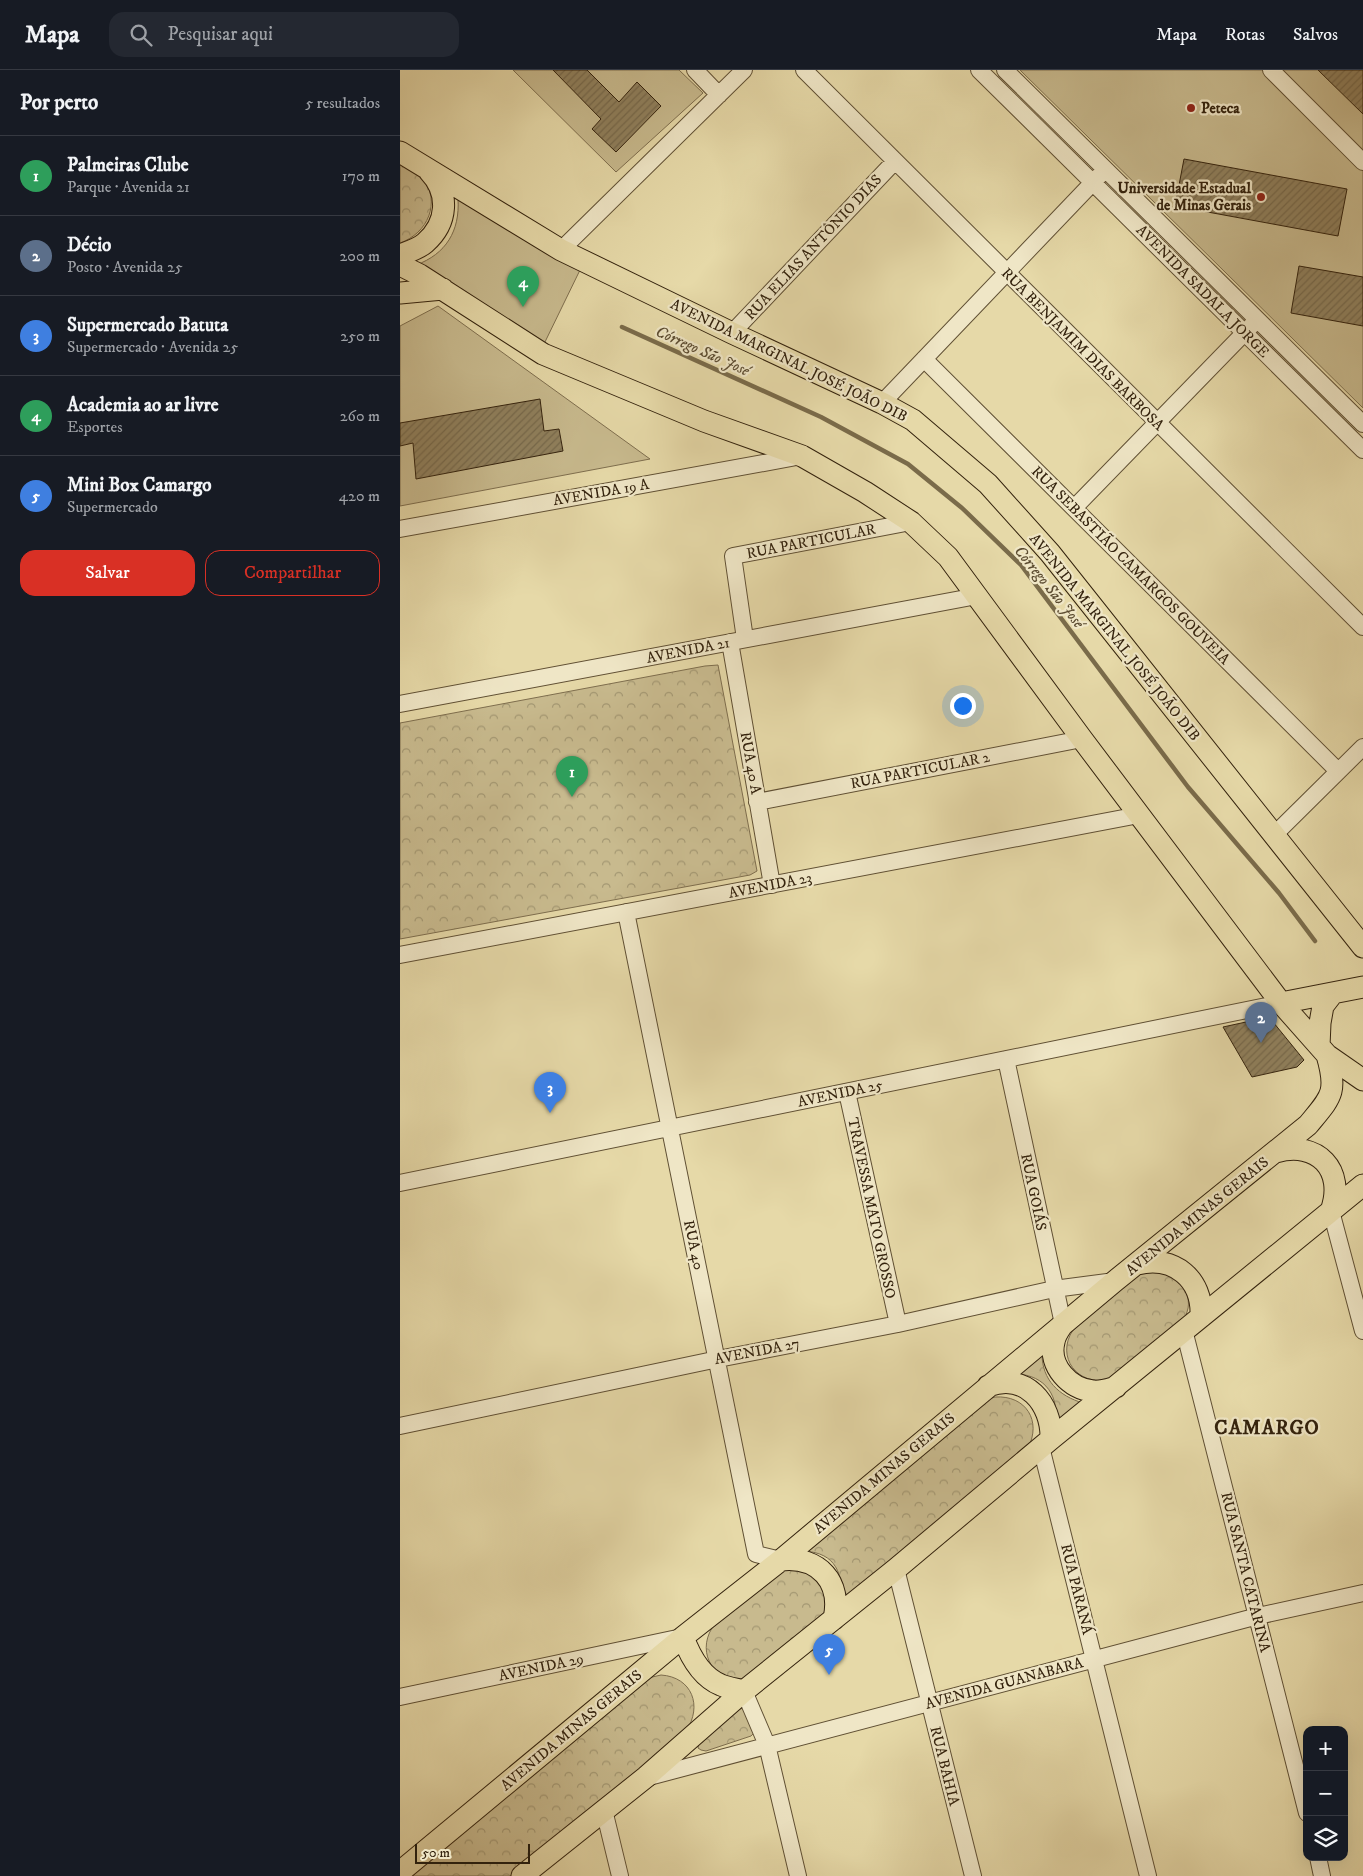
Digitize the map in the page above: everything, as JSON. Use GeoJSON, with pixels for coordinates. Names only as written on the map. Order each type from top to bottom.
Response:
{"type":"FeatureCollection","features":[{"type":"Feature","properties":{"kind":"main road","name":"AVENIDA MARGINAL JOSÉ JOÃO DIB"},"geometry":{"type":"LineString","coordinates":[[400,152],[561,250],[882,403],[912,420],[988,484],[1050,553],[1363,947]]}},
{"type":"Feature","properties":{"kind":"main road"},"geometry":{"type":"LineString","coordinates":[[400,255],[424,244],[441,221],[444,207],[442,189],[434,176],[423,165]]}},
{"type":"Feature","properties":{"kind":"main road"},"geometry":{"type":"LineString","coordinates":[[400,265],[443,289],[543,354],[704,421],[802,456],[865,492],[911,522],[948,557],[1082,739],[1281,1003],[1323,1051],[1363,1080]]}},
{"type":"Feature","properties":{"kind":"main road"},"geometry":{"type":"LineString","coordinates":[[400,292],[443,289]]}},
{"type":"Feature","properties":{"kind":"main road"},"geometry":{"type":"LineString","coordinates":[[1281,1003],[1363,987]]}},
{"type":"Feature","properties":{"kind":"main road"},"geometry":{"type":"LineString","coordinates":[[1323,1051],[1320,1022],[1323,1006],[1332,993]]}},
{"type":"Feature","properties":{"kind":"main road","name":"AVENIDA MINAS GERAIS"},"geometry":{"type":"LineString","coordinates":[[400,1872],[683,1637],[781,1560],[1115,1281],[1308,1125],[1330,1098],[1333,1076],[1323,1051]]}},
{"type":"Feature","properties":{"kind":"main road"},"geometry":{"type":"LineString","coordinates":[[1276,1152],[1289,1148],[1302,1149],[1314,1154],[1325,1162],[1332,1173],[1336,1185],[1336,1198],[1331,1211]]}},
{"type":"Feature","properties":{"kind":"main road"},"geometry":{"type":"LineString","coordinates":[[522,1876],[646,1778],[744,1691],[896,1570],[1046,1443],[1363,1185]]}},
{"type":"Feature","properties":{"kind":"main road"},"geometry":{"type":"LineString","coordinates":[[1137,1264],[1162,1262],[1170,1264],[1184,1273],[1198,1293],[1201,1316]]}},
{"type":"Feature","properties":{"kind":"main road"},"geometry":{"type":"LineString","coordinates":[[1063,1324],[1053,1343],[1057,1366],[1063,1376],[1072,1384],[1088,1390],[1106,1391],[1116,1387]]}},
{"type":"Feature","properties":{"kind":"main road"},"geometry":{"type":"LineString","coordinates":[[988,1386],[999,1382],[1012,1383],[1024,1387],[1034,1394],[1048,1414],[1051,1426],[1046,1443]]}},
{"type":"Feature","properties":{"kind":"main road"},"geometry":{"type":"LineString","coordinates":[[781,1560],[793,1558],[805,1561],[816,1566],[825,1574],[832,1584],[836,1595],[834,1619]]}},
{"type":"Feature","properties":{"kind":"main road"},"geometry":{"type":"LineString","coordinates":[[683,1637],[690,1655],[703,1673],[720,1685],[744,1691]]}},
{"type":"Feature","properties":{"kind":"street"},"geometry":{"type":"LineString","coordinates":[[695,70],[719,95]]}},
{"type":"Feature","properties":{"kind":"street"},"geometry":{"type":"LineString","coordinates":[[561,250],[744,70]]}},
{"type":"Feature","properties":{"kind":"street","name":"RUA BENJAMIM DIAS BARBOSA"},"geometry":{"type":"LineString","coordinates":[[804,70],[1363,627]]}},
{"type":"Feature","properties":{"kind":"street","name":"AVENIDA SADALA JORGE"},"geometry":{"type":"LineString","coordinates":[[978,70],[1363,450]]}},
{"type":"Feature","properties":{"kind":"street","name":"AVENIDA SADALA JORGE"},"geometry":{"type":"LineString","coordinates":[[1005,70],[1363,424]]}},
{"type":"Feature","properties":{"kind":"street"},"geometry":{"type":"LineString","coordinates":[[1271,70],[1363,162]]}},
{"type":"Feature","properties":{"kind":"street","name":"RUA ELIAS ANTÔNIO DIAS"},"geometry":{"type":"LineString","coordinates":[[732,333],[894,161]]}},
{"type":"Feature","properties":{"kind":"street"},"geometry":{"type":"LineString","coordinates":[[882,403],[1106,169]]}},
{"type":"Feature","properties":{"kind":"street"},"geometry":{"type":"LineString","coordinates":[[1074,508],[1258,320]]}},
{"type":"Feature","properties":{"kind":"street","name":"RUA SEBASTIÃO CAMARGOS GOUVEIA"},"geometry":{"type":"LineString","coordinates":[[924,359],[1338,771]]}},
{"type":"Feature","properties":{"kind":"street","name":"AVENIDA 19 A"},"geometry":{"type":"LineString","coordinates":[[400,529],[802,456]]}},
{"type":"Feature","properties":{"kind":"street","name":"RUA PARTICULAR"},"geometry":{"type":"LineString","coordinates":[[737,640],[733,556],[911,522]]}},
{"type":"Feature","properties":{"kind":"street","name":"AVENIDA 21"},"geometry":{"type":"LineString","coordinates":[[400,704],[977,596]]}},
{"type":"Feature","properties":{"kind":"street","name":"RUA 40 A"},"geometry":{"type":"LineString","coordinates":[[737,640],[757,802],[772,885]]}},
{"type":"Feature","properties":{"kind":"street","name":"RUA PARTICULAR 2"},"geometry":{"type":"LineString","coordinates":[[757,802],[1082,739]]}},
{"type":"Feature","properties":{"kind":"street"},"geometry":{"type":"LineString","coordinates":[[1274,835],[1363,747]]}},
{"type":"Feature","properties":{"kind":"street","name":"AVENIDA 23"},"geometry":{"type":"LineString","coordinates":[[400,955],[1139,815]]}},
{"type":"Feature","properties":{"kind":"street","name":"RUA 40"},"geometry":{"type":"LineString","coordinates":[[626,912],[756,1554],[781,1560]]}},
{"type":"Feature","properties":{"kind":"street","name":"AVENIDA 25"},"geometry":{"type":"LineString","coordinates":[[400,1183],[1281,1003]]}},
{"type":"Feature","properties":{"kind":"street","name":"RUA GOIÁS"},"geometry":{"type":"LineString","coordinates":[[1006,1059],[1063,1324]]}},
{"type":"Feature","properties":{"kind":"street","name":"TRAVESSA MATO GROSSO"},"geometry":{"type":"LineString","coordinates":[[847,1092],[898,1324]]}},
{"type":"Feature","properties":{"kind":"street"},"geometry":{"type":"LineString","coordinates":[[1331,1211],[1363,1331]]}},
{"type":"Feature","properties":{"kind":"street","name":"AVENIDA 27"},"geometry":{"type":"LineString","coordinates":[[400,1426],[718,1359],[898,1324],[1054,1289],[1115,1281]]}},
{"type":"Feature","properties":{"kind":"street","name":"RUA SANTA CATARINA"},"geometry":{"type":"LineString","coordinates":[[1184,1330],[1303,1797]]}},
{"type":"Feature","properties":{"kind":"street","name":"RUA PARANÁ"},"geometry":{"type":"LineString","coordinates":[[1046,1443],[1094,1659],[1148,1876]]}},
{"type":"Feature","properties":{"kind":"street","name":"RUA BAHIA"},"geometry":{"type":"LineString","coordinates":[[896,1570],[973,1876]]}},
{"type":"Feature","properties":{"kind":"street","name":"AVENIDA GUANABARA"},"geometry":{"type":"LineString","coordinates":[[646,1778],[1258,1616],[1363,1593]]}},
{"type":"Feature","properties":{"kind":"street","name":"AVENIDA 29"},"geometry":{"type":"LineString","coordinates":[[400,1697],[683,1637]]}},
{"type":"Feature","properties":{"kind":"street"},"geometry":{"type":"LineString","coordinates":[[744,1691],[767,1745],[798,1876]]}},
{"type":"Feature","properties":{"kind":"street"},"geometry":{"type":"LineString","coordinates":[[604,1810],[620,1876]]}},
{"type":"Feature","properties":{"kind":"street"},"geometry":{"type":"LineString","coordinates":[[1319,1861],[1322,1876]]}},
{"type":"Feature","properties":{"kind":"green space"},"geometry":{"type":"Polygon","coordinates":[[[513,70],[679,70],[703,93],[616,172],[513,70]]]}},
{"type":"Feature","properties":{"kind":"green space"},"geometry":{"type":"Polygon","coordinates":[[[1020,70],[1363,70],[1363,408],[1020,70]]]}},
{"type":"Feature","properties":{"kind":"green space"},"geometry":{"type":"Polygon","coordinates":[[[400,163],[423,177],[431,197],[431,207],[429,216],[418,232],[400,243],[400,163]]]}},
{"type":"Feature","properties":{"kind":"green space"},"geometry":{"type":"Polygon","coordinates":[[[458,199],[580,270],[544,344],[416,265],[436,255],[449,240],[454,231],[458,199]]]}},
{"type":"Feature","properties":{"kind":"green space"},"geometry":{"type":"Polygon","coordinates":[[[438,306],[650,459],[400,506],[400,326],[438,306]]]}},
{"type":"Feature","properties":{"kind":"green space"},"geometry":{"type":"Polygon","coordinates":[[[718,665],[757,871],[750,875],[400,939],[400,723],[718,665]]]}},
{"type":"Feature","properties":{"kind":"green space"},"geometry":{"type":"Polygon","coordinates":[[[1155,1269],[1182,1282],[1188,1297],[1188,1308],[1182,1322],[1109,1379],[1088,1379],[1079,1374],[1068,1359],[1068,1340],[1073,1330],[1142,1271],[1155,1269]]]}},
{"type":"Feature","properties":{"kind":"green space"},"geometry":{"type":"Polygon","coordinates":[[[1042,1354],[1045,1372],[1054,1386],[1066,1396],[1083,1403],[1055,1425],[1055,1405],[1049,1389],[1035,1378],[1016,1374],[1042,1354]]]}},
{"type":"Feature","properties":{"kind":"green space"},"geometry":{"type":"Polygon","coordinates":[[[995,1397],[1015,1400],[1023,1405],[1028,1412],[1032,1419],[1033,1428],[1028,1448],[843,1602],[841,1583],[836,1567],[824,1556],[804,1551],[986,1400],[995,1397]]]}},
{"type":"Feature","properties":{"kind":"green space"},"geometry":{"type":"Polygon","coordinates":[[[781,1569],[807,1569],[827,1593],[824,1615],[746,1678],[735,1679],[717,1672],[711,1665],[706,1648],[712,1628],[781,1569]]]}},
{"type":"Feature","properties":{"kind":"green space"},"geometry":{"type":"Polygon","coordinates":[[[661,1675],[680,1681],[692,1694],[694,1712],[686,1731],[510,1876],[410,1876],[648,1678],[661,1675]]]}},
{"type":"Feature","properties":{"kind":"green space"},"geometry":{"type":"Polygon","coordinates":[[[744,1708],[754,1733],[751,1736],[706,1751],[698,1748],[699,1743],[739,1709],[744,1708]]]}},
{"type":"Feature","properties":{"kind":"building"},"geometry":{"type":"Polygon","coordinates":[[[553,70],[587,70],[619,102],[637,82],[661,106],[616,152],[592,129],[601,119],[553,70]]]}},
{"type":"Feature","properties":{"kind":"building"},"geometry":{"type":"Polygon","coordinates":[[[1318,70],[1363,70],[1363,114],[1318,70]]]}},
{"type":"Feature","properties":{"kind":"building","name":"Universidade Estadual de Minas Gerais"},"geometry":{"type":"Polygon","coordinates":[[[1184,159],[1347,189],[1338,236],[1175,206],[1184,159]]]}},
{"type":"Feature","properties":{"kind":"building"},"geometry":{"type":"Polygon","coordinates":[[[1299,266],[1363,277],[1363,326],[1291,313],[1299,266]]]}},
{"type":"Feature","properties":{"kind":"building"},"geometry":{"type":"Polygon","coordinates":[[[540,399],[544,431],[559,429],[563,451],[416,479],[413,443],[400,446],[400,423],[540,399]]]}},
{"type":"Feature","properties":{"kind":"building"},"geometry":{"type":"Polygon","coordinates":[[[1269,1017],[1304,1060],[1297,1067],[1252,1077],[1223,1027],[1269,1017]]]}},
{"type":"Feature","properties":{"kind":"waterway","name":"Córrego São José"},"geometry":{"type":"LineString","coordinates":[[622,327],[821,417],[908,464],[962,508],[1021,565],[1188,787],[1279,893],[1315,941]]}},
{"type":"Feature","properties":{"kind":"place","name":"Peteca"},"geometry":{"type":"Point","coordinates":[1191,108]}},
{"type":"Feature","properties":{"kind":"place","name":"Universidade Estadual de Minas Gerais"},"geometry":{"type":"Point","coordinates":[1261,197]}},
{"type":"Feature","properties":{"kind":"place","name":"Academia ao ar livre"},"geometry":{"type":"Point","coordinates":[523,307]}},
{"type":"Feature","properties":{"kind":"place","name":"Palmeiras Clube"},"geometry":{"type":"Point","coordinates":[572,797]}},
{"type":"Feature","properties":{"kind":"place","name":"Décio"},"geometry":{"type":"Point","coordinates":[1261,1043]}},
{"type":"Feature","properties":{"kind":"place","name":"Supermercado Batuta"},"geometry":{"type":"Point","coordinates":[550,1113]}},
{"type":"Feature","properties":{"kind":"place","name":"Mini Box Camargo"},"geometry":{"type":"Point","coordinates":[829,1675]}},
{"type":"Feature","properties":{"kind":"district","name":"CAMARGO"},"geometry":{"type":"Point","coordinates":[1267,1427]}}]}
